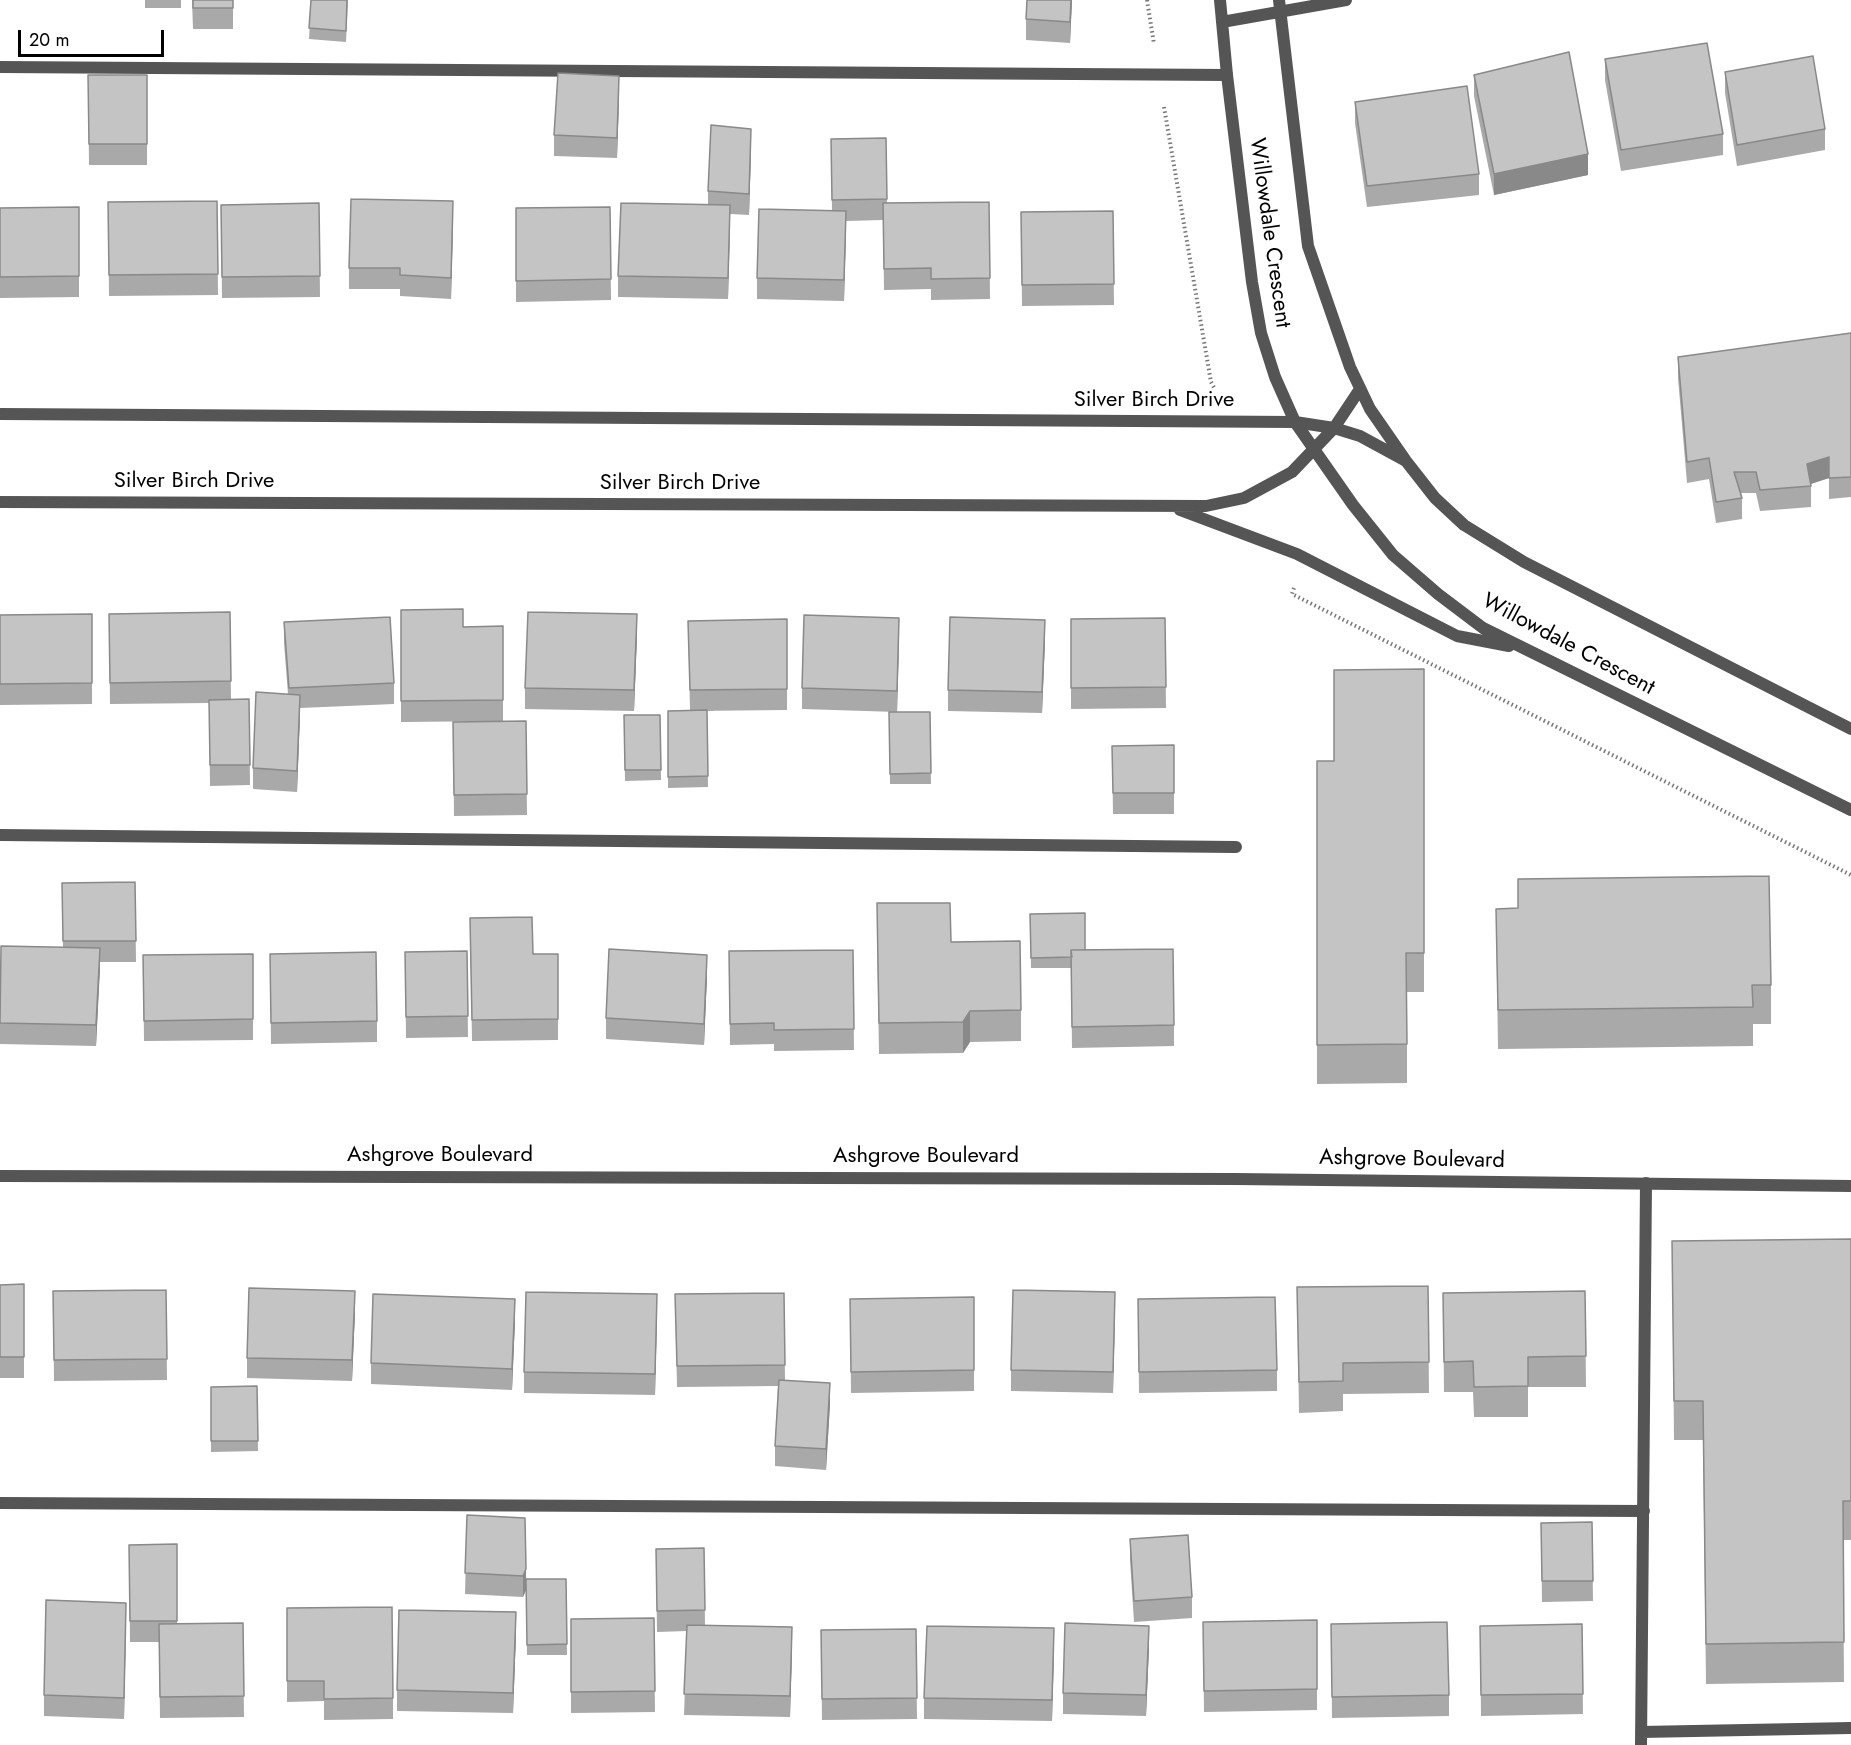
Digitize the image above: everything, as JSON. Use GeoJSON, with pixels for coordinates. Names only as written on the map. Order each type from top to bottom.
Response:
{"type":"FeatureCollection","features":[{"type":"Feature","properties":{"kind":"street","name":"Willowdale Crescent"},"geometry":{"type":"LineString","coordinates":[[1220,0],[1252,282],[1261,333],[1275,377],[1295,422],[1353,505],[1393,555],[1438,594],[1483,628],[1851,810]]}},
{"type":"Feature","properties":{"kind":"street"},"geometry":{"type":"LineString","coordinates":[[1222,22],[1280,5],[1346,0]]}},
{"type":"Feature","properties":{"kind":"street","name":"Willowdale Crescent"},"geometry":{"type":"LineString","coordinates":[[1280,5],[1308,246],[1350,367],[1370,409],[1435,498],[1464,525],[1524,562],[1851,729]]}},
{"type":"Feature","properties":{"kind":"street"},"geometry":{"type":"LineString","coordinates":[[0,67],[1227,75]]}},
{"type":"Feature","properties":{"kind":"street","name":"Silver Birch Drive"},"geometry":{"type":"LineString","coordinates":[[0,502],[1206,507],[1244,498],[1292,472],[1334,428],[1360,389]]}},
{"type":"Feature","properties":{"kind":"street","name":"Silver Birch Drive"},"geometry":{"type":"LineString","coordinates":[[0,414],[1295,422],[1334,428],[1360,436],[1406,461]]}},
{"type":"Feature","properties":{"kind":"street"},"geometry":{"type":"LineString","coordinates":[[1173,507],[1297,554],[1457,636],[1523,649]]}},
{"type":"Feature","properties":{"kind":"street"},"geometry":{"type":"LineString","coordinates":[[0,835],[1236,847]]}},
{"type":"Feature","properties":{"kind":"street","name":"Ashgrove Boulevard"},"geometry":{"type":"LineString","coordinates":[[0,1176],[1235,1179],[1851,1186]]}},
{"type":"Feature","properties":{"kind":"street"},"geometry":{"type":"LineString","coordinates":[[1641,1745],[1646,1183]]}},
{"type":"Feature","properties":{"kind":"street"},"geometry":{"type":"LineString","coordinates":[[0,1503],[1644,1511]]}},
{"type":"Feature","properties":{"kind":"street"},"geometry":{"type":"LineString","coordinates":[[1641,1732],[1851,1728]]}},
{"type":"Feature","properties":{"kind":"building"},"geometry":{"type":"Polygon","coordinates":[[[193,0],[233,0],[233,8],[193,8],[193,0]]]}},
{"type":"Feature","properties":{"kind":"building"},"geometry":{"type":"Polygon","coordinates":[[[311,0],[347,0],[346,31],[309,28],[311,0]]]}},
{"type":"Feature","properties":{"kind":"building"},"geometry":{"type":"Polygon","coordinates":[[[1027,0],[1071,0],[1070,22],[1026,19],[1027,0]]]}},
{"type":"Feature","properties":{"kind":"building"},"geometry":{"type":"Polygon","coordinates":[[[1707,43],[1723,134],[1621,150],[1605,59],[1707,43]]]}},
{"type":"Feature","properties":{"kind":"building"},"geometry":{"type":"Polygon","coordinates":[[[1569,52],[1588,154],[1494,174],[1474,75],[1569,52]]]}},
{"type":"Feature","properties":{"kind":"building"},"geometry":{"type":"Polygon","coordinates":[[[1813,56],[1825,129],[1737,145],[1725,72],[1813,56]]]}},
{"type":"Feature","properties":{"kind":"building"},"geometry":{"type":"Polygon","coordinates":[[[558,73],[619,76],[617,138],[554,135],[558,73]]]}},
{"type":"Feature","properties":{"kind":"building"},"geometry":{"type":"Polygon","coordinates":[[[88,75],[147,75],[147,144],[89,144],[88,75]]]}},
{"type":"Feature","properties":{"kind":"building"},"geometry":{"type":"Polygon","coordinates":[[[1467,86],[1479,174],[1367,186],[1355,102],[1467,86]]]}},
{"type":"Feature","properties":{"kind":"building"},"geometry":{"type":"Polygon","coordinates":[[[711,125],[751,129],[749,194],[708,191],[711,125]]]}},
{"type":"Feature","properties":{"kind":"building"},"geometry":{"type":"Polygon","coordinates":[[[886,138],[887,199],[832,200],[831,139],[886,138]]]}},
{"type":"Feature","properties":{"kind":"building"},"geometry":{"type":"Polygon","coordinates":[[[351,199],[453,201],[451,278],[400,275],[400,268],[349,268],[351,199]]]}},
{"type":"Feature","properties":{"kind":"building"},"geometry":{"type":"Polygon","coordinates":[[[217,201],[218,274],[109,275],[108,202],[217,201]]]}},
{"type":"Feature","properties":{"kind":"building"},"geometry":{"type":"Polygon","coordinates":[[[989,202],[990,278],[931,279],[931,268],[884,269],[883,203],[989,202]]]}},
{"type":"Feature","properties":{"kind":"building"},"geometry":{"type":"Polygon","coordinates":[[[319,203],[320,276],[222,277],[221,205],[319,203]]]}},
{"type":"Feature","properties":{"kind":"building"},"geometry":{"type":"Polygon","coordinates":[[[621,203],[730,205],[728,278],[618,276],[621,203]]]}},
{"type":"Feature","properties":{"kind":"building"},"geometry":{"type":"Polygon","coordinates":[[[79,207],[79,276],[0,277],[0,208],[79,207]]]}},
{"type":"Feature","properties":{"kind":"building"},"geometry":{"type":"Polygon","coordinates":[[[610,207],[611,279],[516,281],[516,208],[610,207]]]}},
{"type":"Feature","properties":{"kind":"building"},"geometry":{"type":"Polygon","coordinates":[[[759,209],[846,211],[844,280],[757,278],[759,209]]]}},
{"type":"Feature","properties":{"kind":"building"},"geometry":{"type":"Polygon","coordinates":[[[1113,211],[1114,284],[1022,285],[1021,212],[1113,211]]]}},
{"type":"Feature","properties":{"kind":"building"},"geometry":{"type":"Polygon","coordinates":[[[1851,333],[1851,477],[1829,478],[1829,457],[1807,464],[1811,486],[1760,490],[1756,472],[1734,472],[1742,498],[1716,502],[1709,458],[1687,462],[1678,357],[1851,333]]]}},
{"type":"Feature","properties":{"kind":"building"},"geometry":{"type":"Polygon","coordinates":[[[463,609],[463,627],[503,626],[503,700],[401,701],[401,610],[463,609]]]}},
{"type":"Feature","properties":{"kind":"building"},"geometry":{"type":"Polygon","coordinates":[[[230,612],[231,681],[110,683],[109,614],[230,612]]]}},
{"type":"Feature","properties":{"kind":"building"},"geometry":{"type":"Polygon","coordinates":[[[528,612],[637,614],[634,690],[525,688],[528,612]]]}},
{"type":"Feature","properties":{"kind":"building"},"geometry":{"type":"Polygon","coordinates":[[[92,614],[92,683],[0,684],[0,615],[92,614]]]}},
{"type":"Feature","properties":{"kind":"building"},"geometry":{"type":"Polygon","coordinates":[[[804,615],[899,618],[897,691],[802,688],[804,615]]]}},
{"type":"Feature","properties":{"kind":"building"},"geometry":{"type":"Polygon","coordinates":[[[390,617],[394,683],[289,688],[284,622],[390,617]]]}},
{"type":"Feature","properties":{"kind":"building"},"geometry":{"type":"Polygon","coordinates":[[[950,617],[1045,620],[1042,692],[948,690],[950,617]]]}},
{"type":"Feature","properties":{"kind":"building"},"geometry":{"type":"Polygon","coordinates":[[[1165,618],[1166,687],[1071,688],[1071,619],[1165,618]]]}},
{"type":"Feature","properties":{"kind":"building"},"geometry":{"type":"Polygon","coordinates":[[[787,619],[787,689],[690,690],[688,621],[787,619]]]}},
{"type":"Feature","properties":{"kind":"building"},"geometry":{"type":"Polygon","coordinates":[[[1424,669],[1424,953],[1406,953],[1407,1044],[1317,1045],[1317,761],[1334,761],[1334,670],[1424,669]]]}},
{"type":"Feature","properties":{"kind":"building"},"geometry":{"type":"Polygon","coordinates":[[[256,692],[300,695],[297,771],[253,768],[256,692]]]}},
{"type":"Feature","properties":{"kind":"building"},"geometry":{"type":"Polygon","coordinates":[[[249,699],[250,765],[210,765],[209,700],[249,699]]]}},
{"type":"Feature","properties":{"kind":"building"},"geometry":{"type":"Polygon","coordinates":[[[707,710],[708,776],[668,777],[668,711],[707,710]]]}},
{"type":"Feature","properties":{"kind":"building"},"geometry":{"type":"Polygon","coordinates":[[[889,712],[930,712],[931,773],[890,774],[889,712]]]}},
{"type":"Feature","properties":{"kind":"building"},"geometry":{"type":"Polygon","coordinates":[[[624,715],[660,715],[661,770],[625,770],[624,715]]]}},
{"type":"Feature","properties":{"kind":"building"},"geometry":{"type":"Polygon","coordinates":[[[526,721],[527,794],[454,795],[453,722],[526,721]]]}},
{"type":"Feature","properties":{"kind":"building"},"geometry":{"type":"Polygon","coordinates":[[[1174,745],[1174,793],[1113,793],[1112,746],[1174,745]]]}},
{"type":"Feature","properties":{"kind":"building"},"geometry":{"type":"Polygon","coordinates":[[[1769,876],[1771,985],[1752,985],[1753,1007],[1498,1010],[1496,909],[1518,908],[1518,879],[1769,876]]]}},
{"type":"Feature","properties":{"kind":"building"},"geometry":{"type":"Polygon","coordinates":[[[135,882],[136,941],[63,941],[62,883],[135,882]]]}},
{"type":"Feature","properties":{"kind":"building"},"geometry":{"type":"Polygon","coordinates":[[[877,903],[950,903],[951,942],[1020,941],[1021,1010],[970,1011],[963,1022],[879,1023],[877,903]]]}},
{"type":"Feature","properties":{"kind":"building"},"geometry":{"type":"Polygon","coordinates":[[[1085,913],[1085,950],[1071,950],[1072,957],[1031,958],[1030,914],[1085,913]]]}},
{"type":"Feature","properties":{"kind":"building"},"geometry":{"type":"Polygon","coordinates":[[[532,917],[533,954],[558,954],[558,1019],[472,1020],[470,918],[532,917]]]}},
{"type":"Feature","properties":{"kind":"building"},"geometry":{"type":"Polygon","coordinates":[[[1,946],[100,948],[96,1025],[0,1023],[1,946]]]}},
{"type":"Feature","properties":{"kind":"building"},"geometry":{"type":"Polygon","coordinates":[[[609,949],[707,955],[704,1024],[606,1018],[609,949]]]}},
{"type":"Feature","properties":{"kind":"building"},"geometry":{"type":"Polygon","coordinates":[[[1173,949],[1174,1025],[1072,1027],[1071,950],[1173,949]]]}},
{"type":"Feature","properties":{"kind":"building"},"geometry":{"type":"Polygon","coordinates":[[[853,950],[854,1029],[774,1030],[774,1023],[730,1024],[729,951],[853,950]]]}},
{"type":"Feature","properties":{"kind":"building"},"geometry":{"type":"Polygon","coordinates":[[[467,951],[468,1016],[406,1017],[405,952],[467,951]]]}},
{"type":"Feature","properties":{"kind":"building"},"geometry":{"type":"Polygon","coordinates":[[[376,952],[377,1021],[271,1023],[270,954],[376,952]]]}},
{"type":"Feature","properties":{"kind":"building"},"geometry":{"type":"Polygon","coordinates":[[[253,954],[253,1019],[144,1021],[143,955],[253,954]]]}},
{"type":"Feature","properties":{"kind":"building"},"geometry":{"type":"Polygon","coordinates":[[[1851,1239],[1851,1501],[1843,1501],[1844,1642],[1706,1644],[1703,1401],[1674,1401],[1672,1241],[1851,1239]]]}},
{"type":"Feature","properties":{"kind":"building"},"geometry":{"type":"Polygon","coordinates":[[[24,1284],[24,1357],[0,1357],[0,1285],[24,1284]]]}},
{"type":"Feature","properties":{"kind":"building"},"geometry":{"type":"Polygon","coordinates":[[[1428,1286],[1429,1362],[1343,1363],[1343,1381],[1299,1382],[1297,1287],[1428,1286]]]}},
{"type":"Feature","properties":{"kind":"building"},"geometry":{"type":"Polygon","coordinates":[[[249,1288],[355,1291],[352,1360],[247,1358],[249,1288]]]}},
{"type":"Feature","properties":{"kind":"building"},"geometry":{"type":"Polygon","coordinates":[[[166,1290],[167,1359],[54,1360],[53,1291],[166,1290]]]}},
{"type":"Feature","properties":{"kind":"building"},"geometry":{"type":"Polygon","coordinates":[[[1013,1290],[1115,1292],[1113,1372],[1011,1370],[1013,1290]]]}},
{"type":"Feature","properties":{"kind":"building"},"geometry":{"type":"Polygon","coordinates":[[[1585,1291],[1586,1356],[1528,1357],[1528,1386],[1474,1387],[1473,1361],[1444,1362],[1443,1293],[1585,1291]]]}},
{"type":"Feature","properties":{"kind":"building"},"geometry":{"type":"Polygon","coordinates":[[[526,1292],[657,1294],[655,1374],[524,1372],[526,1292]]]}},
{"type":"Feature","properties":{"kind":"building"},"geometry":{"type":"Polygon","coordinates":[[[784,1293],[785,1365],[677,1366],[675,1294],[784,1293]]]}},
{"type":"Feature","properties":{"kind":"building"},"geometry":{"type":"Polygon","coordinates":[[[373,1294],[515,1299],[512,1369],[371,1363],[373,1294]]]}},
{"type":"Feature","properties":{"kind":"building"},"geometry":{"type":"Polygon","coordinates":[[[974,1297],[974,1370],[851,1372],[850,1299],[974,1297]]]}},
{"type":"Feature","properties":{"kind":"building"},"geometry":{"type":"Polygon","coordinates":[[[1275,1297],[1277,1370],[1139,1372],[1138,1299],[1275,1297]]]}},
{"type":"Feature","properties":{"kind":"building"},"geometry":{"type":"Polygon","coordinates":[[[779,1380],[830,1383],[826,1449],[775,1446],[779,1380]]]}},
{"type":"Feature","properties":{"kind":"building"},"geometry":{"type":"Polygon","coordinates":[[[257,1386],[258,1441],[211,1441],[211,1387],[257,1386]]]}},
{"type":"Feature","properties":{"kind":"building"},"geometry":{"type":"Polygon","coordinates":[[[467,1515],[525,1518],[526,1569],[523,1576],[465,1573],[467,1515]]]}},
{"type":"Feature","properties":{"kind":"building"},"geometry":{"type":"Polygon","coordinates":[[[1592,1522],[1593,1581],[1542,1581],[1541,1523],[1592,1522]]]}},
{"type":"Feature","properties":{"kind":"building"},"geometry":{"type":"Polygon","coordinates":[[[1188,1535],[1192,1597],[1134,1601],[1130,1539],[1188,1535]]]}},
{"type":"Feature","properties":{"kind":"building"},"geometry":{"type":"Polygon","coordinates":[[[177,1544],[177,1621],[130,1621],[129,1545],[177,1544]]]}},
{"type":"Feature","properties":{"kind":"building"},"geometry":{"type":"Polygon","coordinates":[[[704,1548],[705,1610],[657,1611],[656,1549],[704,1548]]]}},
{"type":"Feature","properties":{"kind":"building"},"geometry":{"type":"Polygon","coordinates":[[[526,1579],[566,1579],[567,1644],[527,1645],[526,1579]]]}},
{"type":"Feature","properties":{"kind":"building"},"geometry":{"type":"Polygon","coordinates":[[[46,1600],[126,1603],[124,1698],[44,1695],[46,1600]]]}},
{"type":"Feature","properties":{"kind":"building"},"geometry":{"type":"Polygon","coordinates":[[[392,1607],[393,1698],[324,1699],[324,1681],[287,1681],[287,1608],[392,1607]]]}},
{"type":"Feature","properties":{"kind":"building"},"geometry":{"type":"Polygon","coordinates":[[[399,1610],[516,1612],[513,1693],[397,1690],[399,1610]]]}},
{"type":"Feature","properties":{"kind":"building"},"geometry":{"type":"Polygon","coordinates":[[[654,1618],[655,1691],[571,1692],[571,1619],[654,1618]]]}},
{"type":"Feature","properties":{"kind":"building"},"geometry":{"type":"Polygon","coordinates":[[[1317,1620],[1317,1689],[1204,1691],[1203,1622],[1317,1620]]]}},
{"type":"Feature","properties":{"kind":"building"},"geometry":{"type":"Polygon","coordinates":[[[1447,1622],[1449,1695],[1332,1697],[1331,1624],[1447,1622]]]}},
{"type":"Feature","properties":{"kind":"building"},"geometry":{"type":"Polygon","coordinates":[[[243,1623],[244,1696],[160,1697],[159,1624],[243,1623]]]}},
{"type":"Feature","properties":{"kind":"building"},"geometry":{"type":"Polygon","coordinates":[[[1065,1623],[1149,1626],[1146,1695],[1063,1693],[1065,1623]]]}},
{"type":"Feature","properties":{"kind":"building"},"geometry":{"type":"Polygon","coordinates":[[[1582,1624],[1583,1694],[1481,1695],[1480,1626],[1582,1624]]]}},
{"type":"Feature","properties":{"kind":"building"},"geometry":{"type":"Polygon","coordinates":[[[687,1625],[792,1627],[790,1696],[684,1694],[687,1625]]]}},
{"type":"Feature","properties":{"kind":"building"},"geometry":{"type":"Polygon","coordinates":[[[927,1626],[1054,1628],[1052,1700],[924,1698],[927,1626]]]}},
{"type":"Feature","properties":{"kind":"building"},"geometry":{"type":"Polygon","coordinates":[[[916,1629],[917,1698],[822,1699],[821,1630],[916,1629]]]}}]}
